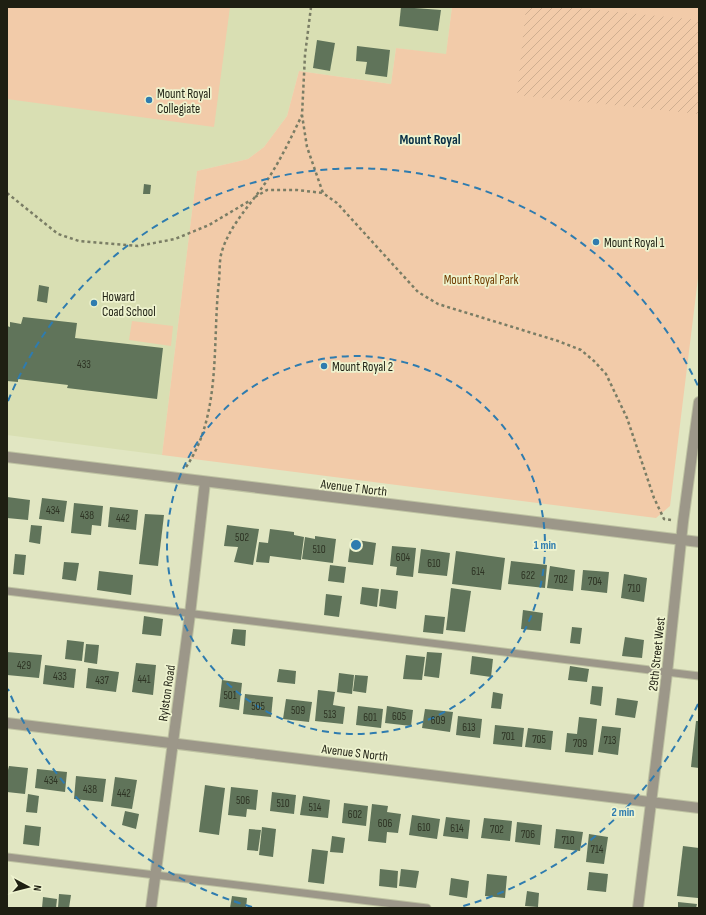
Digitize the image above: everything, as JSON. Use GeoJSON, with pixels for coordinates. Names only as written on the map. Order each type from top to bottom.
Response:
{"type":"FeatureCollection","features":[{"type":"Feature","properties":{"kind":"street","name":"29th Street West"},"geometry":{"type":"LineString","coordinates":[[638,908],[667,673],[683,522],[699,402]]}},
{"type":"Feature","properties":{"kind":"street","name":"Avenue T North"},"geometry":{"type":"LineString","coordinates":[[7,457],[699,542]]}},
{"type":"Feature","properties":{"kind":"street","name":"Rylston Road"},"geometry":{"type":"LineString","coordinates":[[151,908],[190,614],[205,482]]}},
{"type":"Feature","properties":{"kind":"street","name":"Avenue S North"},"geometry":{"type":"LineString","coordinates":[[7,723],[699,808]]}},
{"type":"Feature","properties":{"kind":"lane"},"geometry":{"type":"LineString","coordinates":[[7,591],[699,676]]}},
{"type":"Feature","properties":{"kind":"lane"},"geometry":{"type":"LineString","coordinates":[[7,857],[426,908]]}},
{"type":"Feature","properties":{"kind":"path"},"geometry":{"type":"LineString","coordinates":[[312,7],[305,55],[302,115],[307,147],[323,193]]}},
{"type":"Feature","properties":{"kind":"path"},"geometry":{"type":"LineString","coordinates":[[183,479],[185,469],[203,433],[211,403],[216,306],[222,251],[238,220],[253,198],[266,183],[282,156],[302,115]]}},
{"type":"Feature","properties":{"kind":"path"},"geometry":{"type":"LineString","coordinates":[[7,193],[58,234],[79,241],[138,246],[175,240],[209,224],[267,190],[297,190],[323,193],[337,203],[418,292],[438,304],[558,341],[582,350],[594,360],[606,374],[627,418],[654,498],[664,519],[683,522]]}},
{"type":"Feature","properties":{"kind":"shaded area"},"geometry":{"type":"Polygon","coordinates":[[[7,7],[452,7],[446,55],[396,48],[391,84],[299,71],[287,116],[264,147],[248,159],[197,171],[162,455],[7,435],[7,7]]]}},
{"type":"Feature","properties":{"kind":"green space"},"geometry":{"type":"Polygon","coordinates":[[[7,7],[230,7],[214,127],[7,99],[7,7]]]}},
{"type":"Feature","properties":{"kind":"green space","name":"Mount Royal Park"},"geometry":{"type":"Polygon","coordinates":[[[452,7],[699,7],[699,270],[670,506],[656,518],[162,455],[197,171],[248,159],[264,147],[287,116],[299,71],[391,84],[396,48],[446,54],[452,7]]]}},
{"type":"Feature","properties":{"kind":"green space"},"geometry":{"type":"Polygon","coordinates":[[[526,7],[567,7],[699,20],[699,114],[517,95],[526,7]]]}},
{"type":"Feature","properties":{"kind":"green space"},"geometry":{"type":"Polygon","coordinates":[[[132,321],[173,326],[171,346],[129,340],[132,321]]]}},
{"type":"Feature","properties":{"kind":"building"},"geometry":{"type":"Polygon","coordinates":[[[401,7],[441,10],[438,31],[399,26],[401,7]]]}},
{"type":"Feature","properties":{"kind":"building"},"geometry":{"type":"Polygon","coordinates":[[[317,40],[335,43],[330,71],[313,68],[317,40]]]}},
{"type":"Feature","properties":{"kind":"building"},"geometry":{"type":"Polygon","coordinates":[[[357,46],[390,50],[387,77],[365,74],[367,62],[356,61],[357,46]]]}},
{"type":"Feature","properties":{"kind":"building"},"geometry":{"type":"Polygon","coordinates":[[[144,184],[151,185],[150,194],[143,194],[144,184]]]}},
{"type":"Feature","properties":{"kind":"building"},"geometry":{"type":"Polygon","coordinates":[[[39,285],[49,287],[47,303],[37,301],[39,285]]]}},
{"type":"Feature","properties":{"kind":"building"},"geometry":{"type":"Polygon","coordinates":[[[23,317],[77,323],[75,338],[163,348],[157,399],[67,388],[68,385],[18,379],[18,382],[7,381],[7,326],[10,327],[10,322],[21,324],[23,317]]]}},
{"type":"Feature","properties":{"kind":"building"},"geometry":{"type":"Polygon","coordinates":[[[7,497],[30,500],[28,520],[7,518],[7,497]]]}},
{"type":"Feature","properties":{"kind":"building"},"geometry":{"type":"Polygon","coordinates":[[[42,498],[67,501],[64,522],[39,519],[42,498]]]}},
{"type":"Feature","properties":{"kind":"building"},"geometry":{"type":"Polygon","coordinates":[[[74,503],[103,506],[101,526],[92,525],[91,535],[71,533],[74,503]]]}},
{"type":"Feature","properties":{"kind":"building"},"geometry":{"type":"Polygon","coordinates":[[[110,507],[138,510],[136,530],[108,527],[110,507]]]}},
{"type":"Feature","properties":{"kind":"building"},"geometry":{"type":"Polygon","coordinates":[[[145,514],[164,515],[158,566],[139,564],[145,514]]]}},
{"type":"Feature","properties":{"kind":"building"},"geometry":{"type":"Polygon","coordinates":[[[31,525],[42,526],[40,544],[29,542],[31,525]]]}},
{"type":"Feature","properties":{"kind":"building"},"geometry":{"type":"Polygon","coordinates":[[[227,525],[259,529],[253,565],[234,562],[238,547],[224,546],[227,525]]]}},
{"type":"Feature","properties":{"kind":"building"},"geometry":{"type":"Polygon","coordinates":[[[270,529],[294,532],[294,535],[304,537],[301,560],[270,556],[269,563],[256,562],[259,542],[268,543],[270,529]]]}},
{"type":"Feature","properties":{"kind":"building"},"geometry":{"type":"Polygon","coordinates":[[[315,536],[336,539],[333,563],[302,559],[305,537],[315,539],[315,536]]]}},
{"type":"Feature","properties":{"kind":"building"},"geometry":{"type":"Polygon","coordinates":[[[351,539],[376,543],[373,565],[348,562],[351,539]]]}},
{"type":"Feature","properties":{"kind":"building"},"geometry":{"type":"Polygon","coordinates":[[[392,546],[416,548],[413,577],[396,575],[397,567],[390,566],[392,546]]]}},
{"type":"Feature","properties":{"kind":"building"},"geometry":{"type":"Polygon","coordinates":[[[421,549],[450,553],[447,576],[418,573],[421,549]]]}},
{"type":"Feature","properties":{"kind":"building"},"geometry":{"type":"Polygon","coordinates":[[[456,551],[505,558],[501,590],[452,584],[456,551]]]}},
{"type":"Feature","properties":{"kind":"building"},"geometry":{"type":"Polygon","coordinates":[[[15,554],[26,555],[24,575],[13,574],[15,554]]]}},
{"type":"Feature","properties":{"kind":"building"},"geometry":{"type":"Polygon","coordinates":[[[511,561],[547,565],[545,588],[508,584],[511,561]]]}},
{"type":"Feature","properties":{"kind":"building"},"geometry":{"type":"Polygon","coordinates":[[[64,562],[79,563],[76,581],[62,579],[64,562]]]}},
{"type":"Feature","properties":{"kind":"building"},"geometry":{"type":"Polygon","coordinates":[[[330,565],[346,567],[344,583],[328,581],[330,565]]]}},
{"type":"Feature","properties":{"kind":"building"},"geometry":{"type":"Polygon","coordinates":[[[550,566],[575,570],[573,591],[547,588],[550,566]]]}},
{"type":"Feature","properties":{"kind":"building"},"geometry":{"type":"Polygon","coordinates":[[[583,570],[609,572],[607,593],[581,590],[583,570]]]}},
{"type":"Feature","properties":{"kind":"building"},"geometry":{"type":"Polygon","coordinates":[[[99,571],[133,575],[131,595],[97,590],[99,571]]]}},
{"type":"Feature","properties":{"kind":"building"},"geometry":{"type":"Polygon","coordinates":[[[624,574],[647,578],[644,602],[621,598],[624,574]]]}},
{"type":"Feature","properties":{"kind":"building"},"geometry":{"type":"Polygon","coordinates":[[[362,587],[379,589],[377,607],[360,604],[362,587]]]}},
{"type":"Feature","properties":{"kind":"building"},"geometry":{"type":"Polygon","coordinates":[[[451,588],[471,591],[465,632],[446,630],[451,588]]]}},
{"type":"Feature","properties":{"kind":"building"},"geometry":{"type":"Polygon","coordinates":[[[381,589],[398,591],[396,609],[379,606],[381,589]]]}},
{"type":"Feature","properties":{"kind":"building"},"geometry":{"type":"Polygon","coordinates":[[[326,594],[342,596],[339,617],[324,615],[326,594]]]}},
{"type":"Feature","properties":{"kind":"building"},"geometry":{"type":"Polygon","coordinates":[[[523,610],[543,613],[541,631],[521,629],[523,610]]]}},
{"type":"Feature","properties":{"kind":"building"},"geometry":{"type":"Polygon","coordinates":[[[425,615],[445,617],[443,634],[423,632],[425,615]]]}},
{"type":"Feature","properties":{"kind":"building"},"geometry":{"type":"Polygon","coordinates":[[[144,616],[163,619],[161,636],[142,634],[144,616]]]}},
{"type":"Feature","properties":{"kind":"building"},"geometry":{"type":"Polygon","coordinates":[[[572,627],[582,628],[580,644],[570,643],[572,627]]]}},
{"type":"Feature","properties":{"kind":"building"},"geometry":{"type":"Polygon","coordinates":[[[233,629],[246,630],[245,646],[231,644],[233,629]]]}},
{"type":"Feature","properties":{"kind":"building"},"geometry":{"type":"Polygon","coordinates":[[[625,637],[644,640],[642,658],[622,656],[625,637]]]}},
{"type":"Feature","properties":{"kind":"building"},"geometry":{"type":"Polygon","coordinates":[[[67,640],[84,642],[82,661],[65,659],[67,640]]]}},
{"type":"Feature","properties":{"kind":"building"},"geometry":{"type":"Polygon","coordinates":[[[86,644],[99,645],[97,664],[84,662],[86,644]]]}},
{"type":"Feature","properties":{"kind":"building"},"geometry":{"type":"Polygon","coordinates":[[[7,652],[42,655],[39,678],[7,675],[7,652]]]}},
{"type":"Feature","properties":{"kind":"building"},"geometry":{"type":"Polygon","coordinates":[[[427,652],[442,653],[439,678],[424,676],[427,652]]]}},
{"type":"Feature","properties":{"kind":"building"},"geometry":{"type":"Polygon","coordinates":[[[406,655],[425,657],[422,680],[403,679],[406,655]]]}},
{"type":"Feature","properties":{"kind":"building"},"geometry":{"type":"Polygon","coordinates":[[[472,656],[493,659],[491,677],[470,674],[472,656]]]}},
{"type":"Feature","properties":{"kind":"building"},"geometry":{"type":"Polygon","coordinates":[[[136,663],[156,665],[153,695],[132,692],[136,663]]]}},
{"type":"Feature","properties":{"kind":"building"},"geometry":{"type":"Polygon","coordinates":[[[45,665],[76,669],[74,688],[43,684],[45,665]]]}},
{"type":"Feature","properties":{"kind":"building"},"geometry":{"type":"Polygon","coordinates":[[[570,666],[589,669],[587,682],[568,680],[570,666]]]}},
{"type":"Feature","properties":{"kind":"building"},"geometry":{"type":"Polygon","coordinates":[[[88,668],[119,672],[116,692],[86,688],[88,668]]]}},
{"type":"Feature","properties":{"kind":"building"},"geometry":{"type":"Polygon","coordinates":[[[279,669],[296,671],[295,684],[277,682],[279,669]]]}},
{"type":"Feature","properties":{"kind":"building"},"geometry":{"type":"Polygon","coordinates":[[[339,673],[354,675],[352,694],[337,692],[339,673]]]}},
{"type":"Feature","properties":{"kind":"building"},"geometry":{"type":"Polygon","coordinates":[[[355,675],[368,676],[366,693],[353,691],[355,675]]]}},
{"type":"Feature","properties":{"kind":"building"},"geometry":{"type":"Polygon","coordinates":[[[222,680],[242,683],[239,710],[219,707],[222,680]]]}},
{"type":"Feature","properties":{"kind":"building"},"geometry":{"type":"Polygon","coordinates":[[[592,686],[603,687],[601,706],[590,704],[592,686]]]}},
{"type":"Feature","properties":{"kind":"building"},"geometry":{"type":"Polygon","coordinates":[[[318,690],[335,692],[333,705],[345,707],[343,724],[315,721],[318,690]]]}},
{"type":"Feature","properties":{"kind":"building"},"geometry":{"type":"Polygon","coordinates":[[[493,692],[503,694],[501,709],[491,708],[493,692]]]}},
{"type":"Feature","properties":{"kind":"building"},"geometry":{"type":"Polygon","coordinates":[[[245,694],[273,697],[271,717],[243,714],[245,694]]]}},
{"type":"Feature","properties":{"kind":"building"},"geometry":{"type":"Polygon","coordinates":[[[617,698],[638,701],[635,718],[615,715],[617,698]]]}},
{"type":"Feature","properties":{"kind":"building"},"geometry":{"type":"Polygon","coordinates":[[[286,699],[312,702],[309,722],[283,719],[286,699]]]}},
{"type":"Feature","properties":{"kind":"building"},"geometry":{"type":"Polygon","coordinates":[[[358,706],[383,709],[381,728],[356,725],[358,706]]]}},
{"type":"Feature","properties":{"kind":"building"},"geometry":{"type":"Polygon","coordinates":[[[387,706],[413,710],[411,726],[385,723],[387,706]]]}},
{"type":"Feature","properties":{"kind":"building"},"geometry":{"type":"Polygon","coordinates":[[[425,709],[453,712],[450,732],[422,728],[425,709]]]}},
{"type":"Feature","properties":{"kind":"building"},"geometry":{"type":"Polygon","coordinates":[[[458,716],[482,719],[480,738],[456,735],[458,716]]]}},
{"type":"Feature","properties":{"kind":"building"},"geometry":{"type":"Polygon","coordinates":[[[579,717],[597,719],[593,755],[565,752],[567,733],[577,734],[579,717]]]}},
{"type":"Feature","properties":{"kind":"building"},"geometry":{"type":"Polygon","coordinates":[[[696,721],[699,721],[699,768],[691,767],[696,721]]]}},
{"type":"Feature","properties":{"kind":"building"},"geometry":{"type":"Polygon","coordinates":[[[495,725],[524,728],[522,747],[493,744],[495,725]]]}},
{"type":"Feature","properties":{"kind":"building"},"geometry":{"type":"Polygon","coordinates":[[[602,726],[621,728],[618,755],[598,752],[602,726]]]}},
{"type":"Feature","properties":{"kind":"building"},"geometry":{"type":"Polygon","coordinates":[[[528,728],[553,731],[551,750],[525,747],[528,728]]]}},
{"type":"Feature","properties":{"kind":"building"},"geometry":{"type":"Polygon","coordinates":[[[9,766],[28,768],[25,794],[7,792],[7,774],[9,766]]]}},
{"type":"Feature","properties":{"kind":"building"},"geometry":{"type":"Polygon","coordinates":[[[37,769],[67,772],[65,792],[35,788],[37,769]]]}},
{"type":"Feature","properties":{"kind":"building"},"geometry":{"type":"Polygon","coordinates":[[[76,776],[106,779],[103,802],[74,799],[76,776]]]}},
{"type":"Feature","properties":{"kind":"building"},"geometry":{"type":"Polygon","coordinates":[[[115,777],[137,780],[132,809],[111,806],[115,777]]]}},
{"type":"Feature","properties":{"kind":"building"},"geometry":{"type":"Polygon","coordinates":[[[205,785],[225,788],[219,835],[199,832],[205,785]]]}},
{"type":"Feature","properties":{"kind":"building"},"geometry":{"type":"Polygon","coordinates":[[[231,787],[258,790],[256,810],[247,809],[246,817],[228,815],[231,787]]]}},
{"type":"Feature","properties":{"kind":"building"},"geometry":{"type":"Polygon","coordinates":[[[272,792],[296,795],[294,814],[270,811],[272,792]]]}},
{"type":"Feature","properties":{"kind":"building"},"geometry":{"type":"Polygon","coordinates":[[[28,794],[39,796],[37,813],[26,812],[28,794]]]}},
{"type":"Feature","properties":{"kind":"building"},"geometry":{"type":"Polygon","coordinates":[[[303,796],[330,800],[328,818],[300,815],[303,796]]]}},
{"type":"Feature","properties":{"kind":"building"},"geometry":{"type":"Polygon","coordinates":[[[344,803],[368,806],[366,826],[342,823],[344,803]]]}},
{"type":"Feature","properties":{"kind":"building"},"geometry":{"type":"Polygon","coordinates":[[[372,804],[388,806],[387,812],[401,814],[398,833],[387,832],[386,843],[368,841],[372,804]]]}},
{"type":"Feature","properties":{"kind":"building"},"geometry":{"type":"Polygon","coordinates":[[[125,811],[139,814],[136,829],[122,825],[125,811]]]}},
{"type":"Feature","properties":{"kind":"building"},"geometry":{"type":"Polygon","coordinates":[[[412,815],[440,819],[437,839],[409,835],[412,815]]]}},
{"type":"Feature","properties":{"kind":"building"},"geometry":{"type":"Polygon","coordinates":[[[446,817],[470,820],[468,839],[443,836],[446,817]]]}},
{"type":"Feature","properties":{"kind":"building"},"geometry":{"type":"Polygon","coordinates":[[[484,818],[512,821],[510,841],[481,838],[484,818]]]}},
{"type":"Feature","properties":{"kind":"building"},"geometry":{"type":"Polygon","coordinates":[[[517,822],[542,825],[540,845],[515,842],[517,822]]]}},
{"type":"Feature","properties":{"kind":"building"},"geometry":{"type":"Polygon","coordinates":[[[25,825],[41,827],[39,846],[23,844],[25,825]]]}},
{"type":"Feature","properties":{"kind":"building"},"geometry":{"type":"Polygon","coordinates":[[[262,827],[276,829],[273,857],[259,855],[262,827]]]}},
{"type":"Feature","properties":{"kind":"building"},"geometry":{"type":"Polygon","coordinates":[[[249,829],[261,830],[258,851],[247,850],[249,829]]]}},
{"type":"Feature","properties":{"kind":"building"},"geometry":{"type":"Polygon","coordinates":[[[556,829],[583,832],[580,851],[554,848],[556,829]]]}},
{"type":"Feature","properties":{"kind":"building"},"geometry":{"type":"Polygon","coordinates":[[[589,834],[608,837],[604,864],[586,862],[589,834]]]}},
{"type":"Feature","properties":{"kind":"building"},"geometry":{"type":"Polygon","coordinates":[[[332,836],[345,838],[343,853],[330,852],[332,836]]]}},
{"type":"Feature","properties":{"kind":"building"},"geometry":{"type":"Polygon","coordinates":[[[683,846],[699,848],[698,898],[677,896],[683,846]]]}},
{"type":"Feature","properties":{"kind":"building"},"geometry":{"type":"Polygon","coordinates":[[[312,849],[328,851],[324,884],[308,882],[312,849]]]}},
{"type":"Feature","properties":{"kind":"building"},"geometry":{"type":"Polygon","coordinates":[[[380,869],[398,871],[397,888],[379,886],[380,869]]]}},
{"type":"Feature","properties":{"kind":"building"},"geometry":{"type":"Polygon","coordinates":[[[401,869],[419,871],[416,888],[399,886],[401,869]]]}},
{"type":"Feature","properties":{"kind":"building"},"geometry":{"type":"Polygon","coordinates":[[[589,872],[608,874],[606,892],[587,890],[589,872]]]}},
{"type":"Feature","properties":{"kind":"building"},"geometry":{"type":"Polygon","coordinates":[[[487,874],[507,876],[505,898],[485,896],[487,874]]]}},
{"type":"Feature","properties":{"kind":"building"},"geometry":{"type":"Polygon","coordinates":[[[451,878],[469,881],[467,898],[449,895],[451,878]]]}},
{"type":"Feature","properties":{"kind":"building"},"geometry":{"type":"Polygon","coordinates":[[[527,891],[539,893],[538,907],[525,906],[527,891]]]}},
{"type":"Feature","properties":{"kind":"building"},"geometry":{"type":"Polygon","coordinates":[[[59,894],[71,895],[69,908],[58,908],[59,894]]]}},
{"type":"Feature","properties":{"kind":"building"},"geometry":{"type":"Polygon","coordinates":[[[232,896],[247,898],[246,908],[230,908],[232,896]]]}},
{"type":"Feature","properties":{"kind":"building"},"geometry":{"type":"Polygon","coordinates":[[[43,897],[57,899],[56,908],[42,908],[43,897]]]}},
{"type":"Feature","properties":{"kind":"building"},"geometry":{"type":"Polygon","coordinates":[[[678,902],[697,904],[696,908],[678,908],[678,902]]]}},
{"type":"Feature","properties":{"kind":"place","name":"Mount Royal Collegiate"},"geometry":{"type":"Point","coordinates":[149,100]}},
{"type":"Feature","properties":{"kind":"place","name":"Mount Royal 1"},"geometry":{"type":"Point","coordinates":[596,242]}},
{"type":"Feature","properties":{"kind":"place","name":"Howard Coad School"},"geometry":{"type":"Point","coordinates":[94,303]}},
{"type":"Feature","properties":{"kind":"place","name":"Mount Royal 2"},"geometry":{"type":"Point","coordinates":[324,366]}},
{"type":"Feature","properties":{"kind":"district","name":"Mount Royal"},"geometry":{"type":"Point","coordinates":[430,139]}}]}
